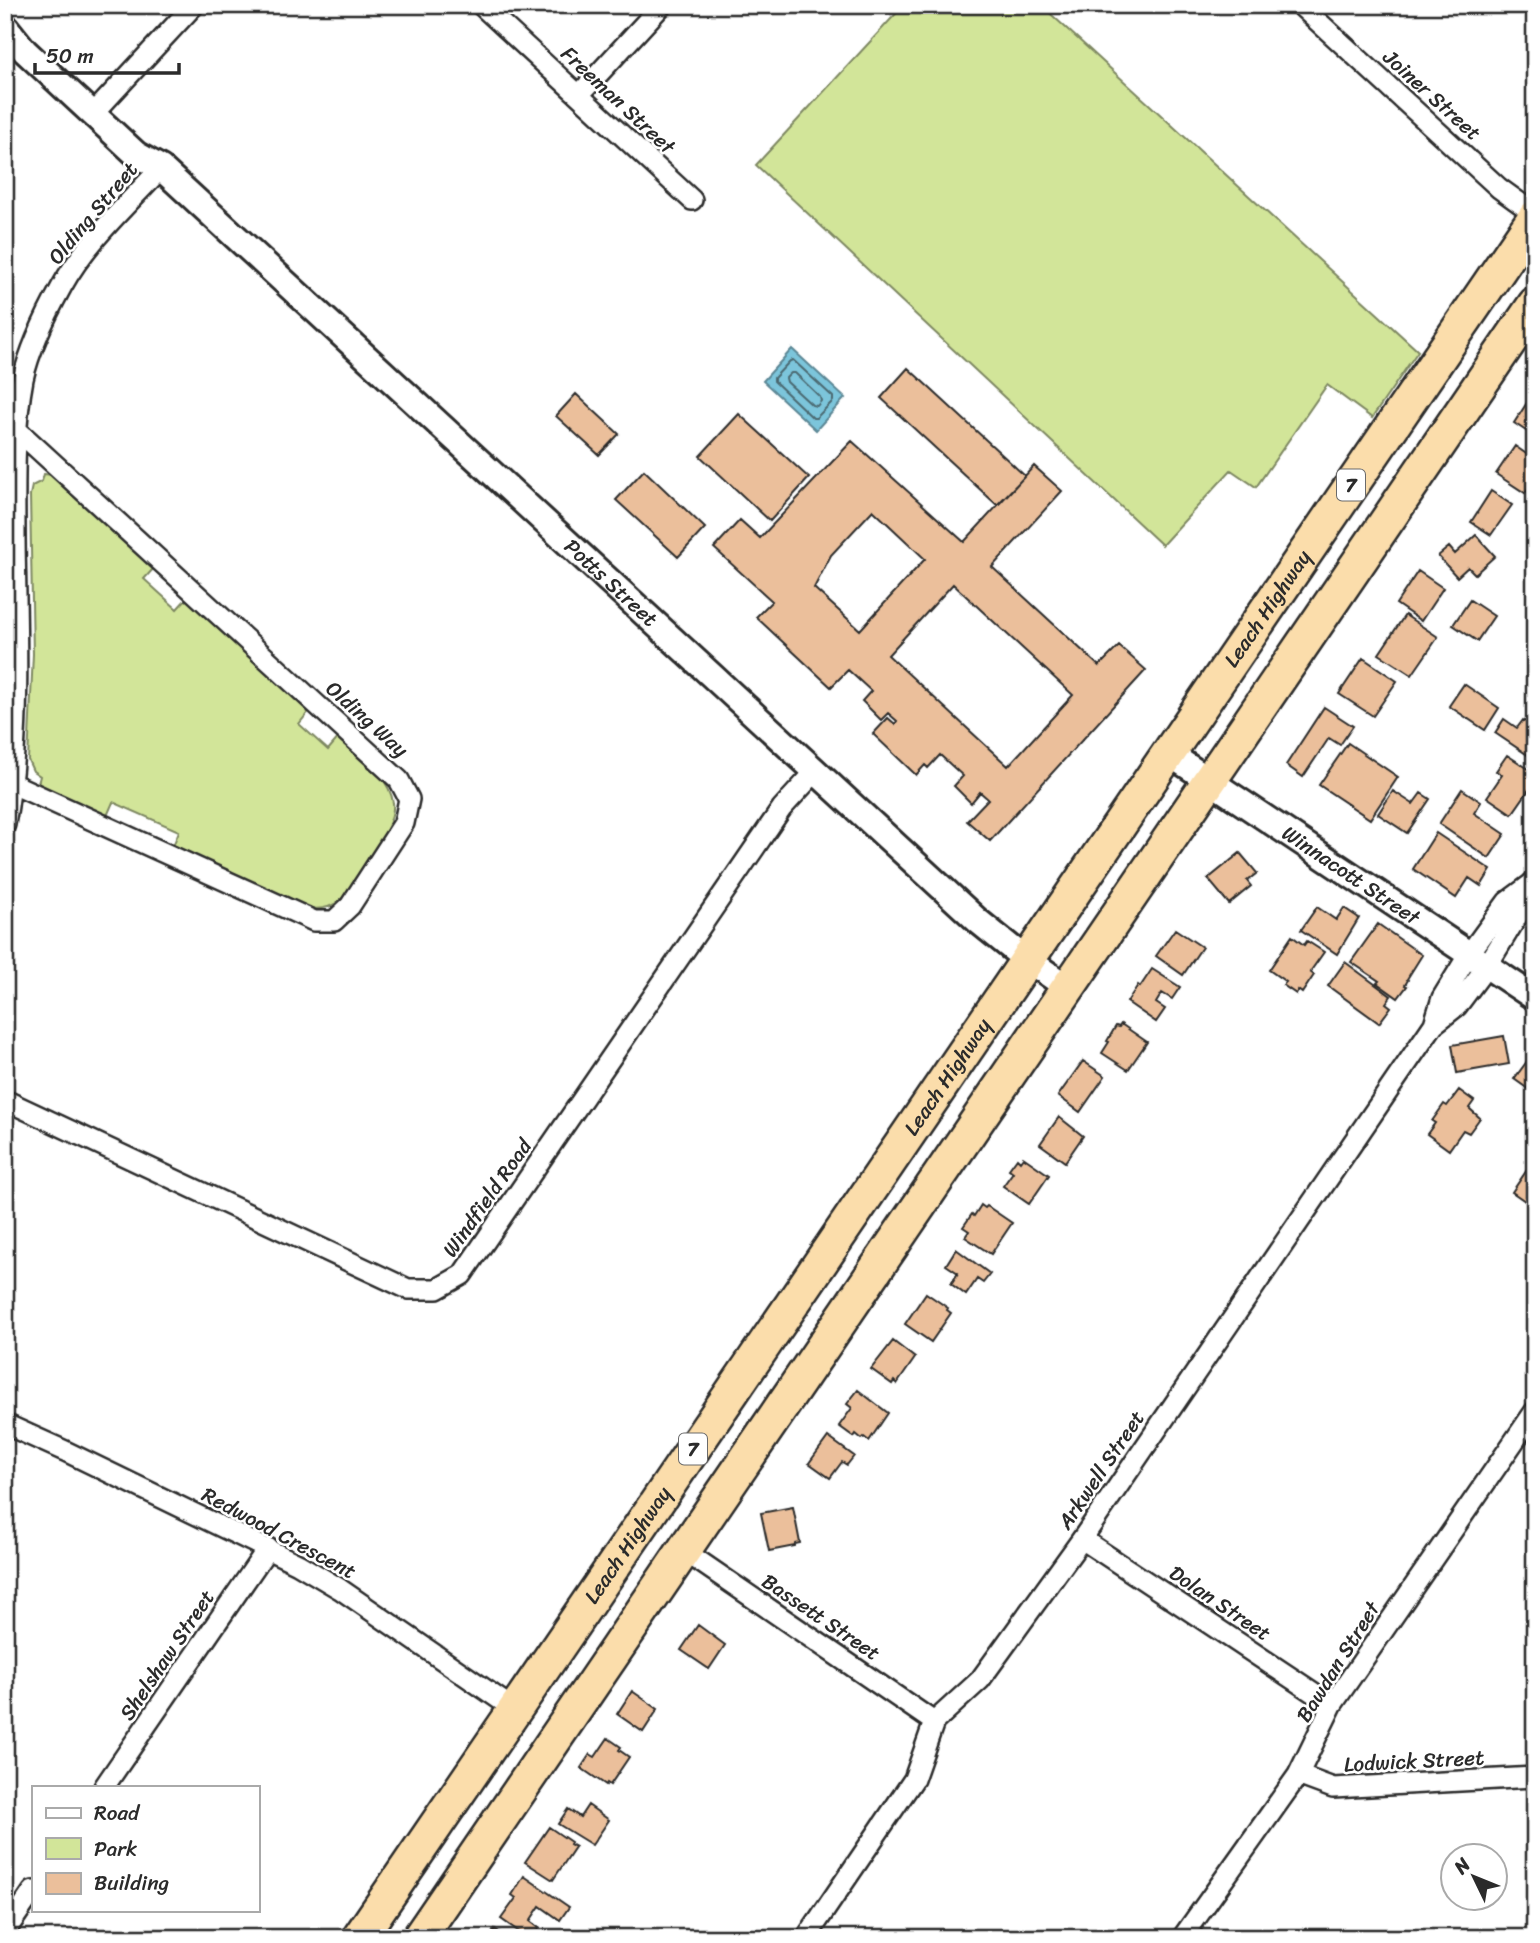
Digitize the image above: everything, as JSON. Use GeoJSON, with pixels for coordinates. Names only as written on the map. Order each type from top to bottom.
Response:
{"type":"FeatureCollection","features":[{"type":"Feature","properties":{"kind":"highway","name":"Leach Highway"},"geometry":{"type":"LineString","coordinates":[[359,1938],[1535,215]]}},
{"type":"Feature","properties":{"kind":"highway","name":"7"},"geometry":{"type":"LineString","coordinates":[[419,1938],[1535,304]]}},
{"type":"Feature","properties":{"kind":"street"},"geometry":{"type":"LineString","coordinates":[[97,109],[194,5]]}},
{"type":"Feature","properties":{"kind":"street","name":"Freeman Street"},"geometry":{"type":"LineString","coordinates":[[481,5],[692,200]]}},
{"type":"Feature","properties":{"kind":"street"},"geometry":{"type":"LineString","coordinates":[[579,95],[662,5]]}},
{"type":"Feature","properties":{"kind":"street","name":"Joiner Street"},"geometry":{"type":"LineString","coordinates":[[1300,5],[1499,188],[1535,215]]}},
{"type":"Feature","properties":{"kind":"street","name":"Potts Street"},"geometry":{"type":"LineString","coordinates":[[5,24],[26,51],[97,109],[136,154],[160,168],[978,921],[997,938],[1068,988]]}},
{"type":"Feature","properties":{"kind":"street","name":"Olding Street"},"geometry":{"type":"LineString","coordinates":[[5,824],[13,784],[17,660],[15,428],[24,376],[39,331],[63,284],[91,244],[160,168]]}},
{"type":"Feature","properties":{"kind":"street","name":"Olding Way"},"geometry":{"type":"LineString","coordinates":[[13,784],[314,921],[334,920],[350,906],[404,823],[409,799],[399,780],[15,428]]}},
{"type":"Feature","properties":{"kind":"street","name":"Winnacott Street"},"geometry":{"type":"LineString","coordinates":[[1168,753],[1535,998]]}},
{"type":"Feature","properties":{"kind":"street","name":"Windfield Road"},"geometry":{"type":"LineString","coordinates":[[5,1100],[408,1289],[437,1289],[462,1275],[782,808],[816,771]]}},
{"type":"Feature","properties":{"kind":"street","name":"Arkwell Street"},"geometry":{"type":"LineString","coordinates":[[806,1938],[914,1779],[934,1722],[980,1680],[1082,1539],[1434,1024],[1442,998],[1478,960],[1507,902],[1532,882]]}},
{"type":"Feature","properties":{"kind":"street","name":"Bawdan Street"},"geometry":{"type":"LineString","coordinates":[[1182,1938],[1298,1774],[1332,1705],[1535,1411]]}},
{"type":"Feature","properties":{"kind":"street","name":"Redwood Crescent"},"geometry":{"type":"LineString","coordinates":[[5,1424],[268,1548],[340,1589],[515,1710]]}},
{"type":"Feature","properties":{"kind":"street","name":"Dolan Street"},"geometry":{"type":"LineString","coordinates":[[1082,1539],[1332,1705]]}},
{"type":"Feature","properties":{"kind":"street","name":"Shelshaw Street"},"geometry":{"type":"LineString","coordinates":[[105,1786],[268,1548]]}},
{"type":"Feature","properties":{"kind":"street","name":"Bassett Street"},"geometry":{"type":"LineString","coordinates":[[683,1550],[934,1722]]}},
{"type":"Feature","properties":{"kind":"street","name":"Lodwick Street"},"geometry":{"type":"LineString","coordinates":[[1298,1774],[1333,1788],[1535,1777]]}},
{"type":"Feature","properties":{"kind":"street"},"geometry":{"type":"LineString","coordinates":[[5,1932],[32,1892]]}},
{"type":"Feature","properties":{"kind":"green space"},"geometry":{"type":"Polygon","coordinates":[[[904,5],[1041,5],[1418,351],[1372,418],[1327,385],[1256,487],[1231,470],[1162,545],[756,165],[904,5]]]}},
{"type":"Feature","properties":{"kind":"green space"},"geometry":{"type":"Polygon","coordinates":[[[44,474],[52,475],[61,482],[154,568],[144,579],[177,609],[187,598],[310,710],[299,724],[328,750],[339,737],[380,775],[391,793],[393,803],[388,826],[364,870],[335,904],[322,909],[303,907],[173,846],[179,831],[113,802],[107,816],[38,784],[40,776],[33,771],[28,760],[33,654],[30,495],[32,486],[42,481],[44,474]]]}},
{"type":"Feature","properties":{"kind":"water"},"geometry":{"type":"Polygon","coordinates":[[[792,349],[845,398],[816,430],[763,381],[792,349]]]}},
{"type":"Feature","properties":{"kind":"building"},"geometry":{"type":"Polygon","coordinates":[[[908,368],[1025,476],[997,505],[881,398],[908,368]]]}},
{"type":"Feature","properties":{"kind":"building"},"geometry":{"type":"Polygon","coordinates":[[[576,394],[619,434],[599,455],[556,416],[576,394]]]}},
{"type":"Feature","properties":{"kind":"building"},"geometry":{"type":"Polygon","coordinates":[[[1532,395],[1535,397],[1535,437],[1514,423],[1532,395]]]}},
{"type":"Feature","properties":{"kind":"building"},"geometry":{"type":"Polygon","coordinates":[[[739,414],[809,478],[770,521],[700,456],[739,414]]]}},
{"type":"Feature","properties":{"kind":"building"},"geometry":{"type":"Polygon","coordinates":[[[852,441],[964,542],[1034,466],[1062,491],[992,567],[1099,666],[1119,646],[1146,670],[990,841],[967,821],[988,799],[980,792],[971,803],[954,786],[963,776],[940,755],[928,768],[925,765],[916,775],[873,734],[888,718],[895,724],[897,721],[888,713],[881,720],[862,701],[871,691],[848,670],[831,687],[756,617],[772,601],[714,548],[740,520],[760,538],[852,441]],[[873,510],[831,555],[814,588],[860,630],[925,559],[873,510]],[[953,584],[888,655],[1008,766],[1073,695],[953,584]]]}},
{"type":"Feature","properties":{"kind":"building"},"geometry":{"type":"Polygon","coordinates":[[[1515,446],[1535,460],[1535,478],[1525,493],[1496,474],[1515,446]]]}},
{"type":"Feature","properties":{"kind":"building"},"geometry":{"type":"Polygon","coordinates":[[[644,470],[705,528],[678,557],[616,500],[644,470]]]}},
{"type":"Feature","properties":{"kind":"building"},"geometry":{"type":"Polygon","coordinates":[[[1491,491],[1512,505],[1491,535],[1471,522],[1491,491]]]}},
{"type":"Feature","properties":{"kind":"building"},"geometry":{"type":"Polygon","coordinates":[[[1476,535],[1495,556],[1475,574],[1468,567],[1457,577],[1438,556],[1449,547],[1455,554],[1476,535]]]}},
{"type":"Feature","properties":{"kind":"building"},"geometry":{"type":"Polygon","coordinates":[[[1418,571],[1443,588],[1421,621],[1396,604],[1418,571]]]}},
{"type":"Feature","properties":{"kind":"building"},"geometry":{"type":"Polygon","coordinates":[[[1470,600],[1494,616],[1477,641],[1453,625],[1470,600]]]}},
{"type":"Feature","properties":{"kind":"building"},"geometry":{"type":"Polygon","coordinates":[[[1405,615],[1438,637],[1412,675],[1379,654],[1405,615]]]}},
{"type":"Feature","properties":{"kind":"building"},"geometry":{"type":"Polygon","coordinates":[[[1363,658],[1397,681],[1373,716],[1339,694],[1363,658]]]}},
{"type":"Feature","properties":{"kind":"building"},"geometry":{"type":"Polygon","coordinates":[[[1464,684],[1499,708],[1485,730],[1449,706],[1464,684]]]}},
{"type":"Feature","properties":{"kind":"building"},"geometry":{"type":"Polygon","coordinates":[[[1324,707],[1353,726],[1340,745],[1329,738],[1303,777],[1286,765],[1324,707]]]}},
{"type":"Feature","properties":{"kind":"building"},"geometry":{"type":"Polygon","coordinates":[[[1504,719],[1517,728],[1523,720],[1535,728],[1535,760],[1495,733],[1504,719]]]}},
{"type":"Feature","properties":{"kind":"building"},"geometry":{"type":"Polygon","coordinates":[[[1348,743],[1398,777],[1370,819],[1319,785],[1348,743]]]}},
{"type":"Feature","properties":{"kind":"building"},"geometry":{"type":"Polygon","coordinates":[[[1507,755],[1535,773],[1535,781],[1512,814],[1487,797],[1502,775],[1496,771],[1507,755]]]}},
{"type":"Feature","properties":{"kind":"building"},"geometry":{"type":"Polygon","coordinates":[[[1462,789],[1481,802],[1474,813],[1505,834],[1489,858],[1439,824],[1462,789]]]}},
{"type":"Feature","properties":{"kind":"building"},"geometry":{"type":"Polygon","coordinates":[[[1393,791],[1413,804],[1421,793],[1430,799],[1407,833],[1378,814],[1393,791]]]}},
{"type":"Feature","properties":{"kind":"building"},"geometry":{"type":"Polygon","coordinates":[[[1436,833],[1491,870],[1481,886],[1469,878],[1456,898],[1413,869],[1436,833]]]}},
{"type":"Feature","properties":{"kind":"building"},"geometry":{"type":"Polygon","coordinates":[[[1240,853],[1257,873],[1247,881],[1251,886],[1229,904],[1208,879],[1240,853]]]}},
{"type":"Feature","properties":{"kind":"building"},"geometry":{"type":"Polygon","coordinates":[[[1317,907],[1336,920],[1344,908],[1359,918],[1337,954],[1301,930],[1317,907]]]}},
{"type":"Feature","properties":{"kind":"building"},"geometry":{"type":"Polygon","coordinates":[[[1378,924],[1422,955],[1398,998],[1351,962],[1378,924]]]}},
{"type":"Feature","properties":{"kind":"building"},"geometry":{"type":"Polygon","coordinates":[[[1175,929],[1202,947],[1183,975],[1156,956],[1175,929]]]}},
{"type":"Feature","properties":{"kind":"building"},"geometry":{"type":"Polygon","coordinates":[[[1292,936],[1304,945],[1307,941],[1324,952],[1310,972],[1314,975],[1302,993],[1298,990],[1296,994],[1283,985],[1286,982],[1269,970],[1292,936]]]}},
{"type":"Feature","properties":{"kind":"building"},"geometry":{"type":"Polygon","coordinates":[[[1345,962],[1391,996],[1386,1003],[1391,1007],[1379,1023],[1328,986],[1345,962]]]}},
{"type":"Feature","properties":{"kind":"building"},"geometry":{"type":"Polygon","coordinates":[[[1152,969],[1180,987],[1172,999],[1162,993],[1156,1003],[1165,1009],[1156,1022],[1127,1002],[1152,969]]]}},
{"type":"Feature","properties":{"kind":"building"},"geometry":{"type":"Polygon","coordinates":[[[1121,1024],[1147,1042],[1128,1070],[1102,1053],[1116,1026],[1121,1024]]]}},
{"type":"Feature","properties":{"kind":"building"},"geometry":{"type":"Polygon","coordinates":[[[1504,1036],[1509,1064],[1457,1073],[1452,1045],[1504,1036]]]}},
{"type":"Feature","properties":{"kind":"building"},"geometry":{"type":"Polygon","coordinates":[[[1531,1056],[1535,1059],[1535,1094],[1514,1079],[1531,1056]]]}},
{"type":"Feature","properties":{"kind":"building"},"geometry":{"type":"Polygon","coordinates":[[[1083,1061],[1105,1076],[1080,1112],[1058,1096],[1083,1061]]]}},
{"type":"Feature","properties":{"kind":"building"},"geometry":{"type":"Polygon","coordinates":[[[1459,1090],[1474,1101],[1469,1108],[1480,1118],[1469,1133],[1463,1130],[1449,1150],[1427,1134],[1444,1104],[1447,1106],[1459,1090]]]}},
{"type":"Feature","properties":{"kind":"building"},"geometry":{"type":"Polygon","coordinates":[[[1059,1117],[1083,1136],[1065,1162],[1040,1144],[1059,1117]]]}},
{"type":"Feature","properties":{"kind":"building"},"geometry":{"type":"Polygon","coordinates":[[[1023,1157],[1049,1175],[1029,1204],[1003,1186],[1013,1172],[1009,1169],[1017,1158],[1020,1161],[1023,1157]]]}},
{"type":"Feature","properties":{"kind":"building"},"geometry":{"type":"Polygon","coordinates":[[[1527,1170],[1535,1172],[1535,1208],[1512,1192],[1527,1170]]]}},
{"type":"Feature","properties":{"kind":"building"},"geometry":{"type":"Polygon","coordinates":[[[981,1205],[985,1208],[987,1206],[1012,1223],[991,1254],[965,1237],[969,1231],[963,1227],[981,1205]]]}},
{"type":"Feature","properties":{"kind":"building"},"geometry":{"type":"Polygon","coordinates":[[[956,1249],[990,1274],[983,1283],[977,1279],[966,1295],[951,1284],[958,1273],[946,1265],[956,1249]]]}},
{"type":"Feature","properties":{"kind":"building"},"geometry":{"type":"Polygon","coordinates":[[[926,1293],[951,1313],[931,1342],[905,1324],[926,1293]]]}},
{"type":"Feature","properties":{"kind":"building"},"geometry":{"type":"Polygon","coordinates":[[[893,1341],[915,1358],[897,1384],[894,1381],[892,1384],[871,1369],[893,1341]]]}},
{"type":"Feature","properties":{"kind":"building"},"geometry":{"type":"Polygon","coordinates":[[[858,1390],[888,1413],[869,1441],[856,1434],[854,1437],[839,1426],[852,1408],[847,1404],[858,1390]]]}},
{"type":"Feature","properties":{"kind":"building"},"geometry":{"type":"Polygon","coordinates":[[[828,1437],[854,1456],[847,1465],[842,1462],[830,1478],[809,1463],[828,1437]]]}},
{"type":"Feature","properties":{"kind":"building"},"geometry":{"type":"Polygon","coordinates":[[[793,1507],[800,1543],[769,1551],[761,1513],[793,1507]]]}},
{"type":"Feature","properties":{"kind":"building"},"geometry":{"type":"Polygon","coordinates":[[[698,1625],[725,1645],[709,1669],[681,1650],[698,1625]]]}},
{"type":"Feature","properties":{"kind":"building"},"geometry":{"type":"Polygon","coordinates":[[[632,1691],[658,1709],[643,1732],[617,1714],[632,1691]]]}},
{"type":"Feature","properties":{"kind":"building"},"geometry":{"type":"Polygon","coordinates":[[[608,1738],[629,1757],[610,1785],[606,1785],[581,1768],[590,1754],[595,1757],[608,1738]]]}},
{"type":"Feature","properties":{"kind":"building"},"geometry":{"type":"Polygon","coordinates":[[[588,1805],[609,1820],[592,1845],[558,1824],[568,1809],[580,1817],[588,1805]]]}},
{"type":"Feature","properties":{"kind":"building"},"geometry":{"type":"Polygon","coordinates":[[[549,1827],[575,1847],[553,1880],[525,1862],[549,1827]]]}},
{"type":"Feature","properties":{"kind":"building"},"geometry":{"type":"Polygon","coordinates":[[[524,1876],[569,1907],[560,1920],[540,1906],[530,1921],[539,1928],[532,1938],[501,1919],[516,1898],[512,1895],[524,1876]]]}},
{"type":"Feature","properties":{"kind":"building"},"geometry":{"type":"Polygon","coordinates":[[[495,1929],[508,1938],[489,1938],[495,1929]]]}}]}
